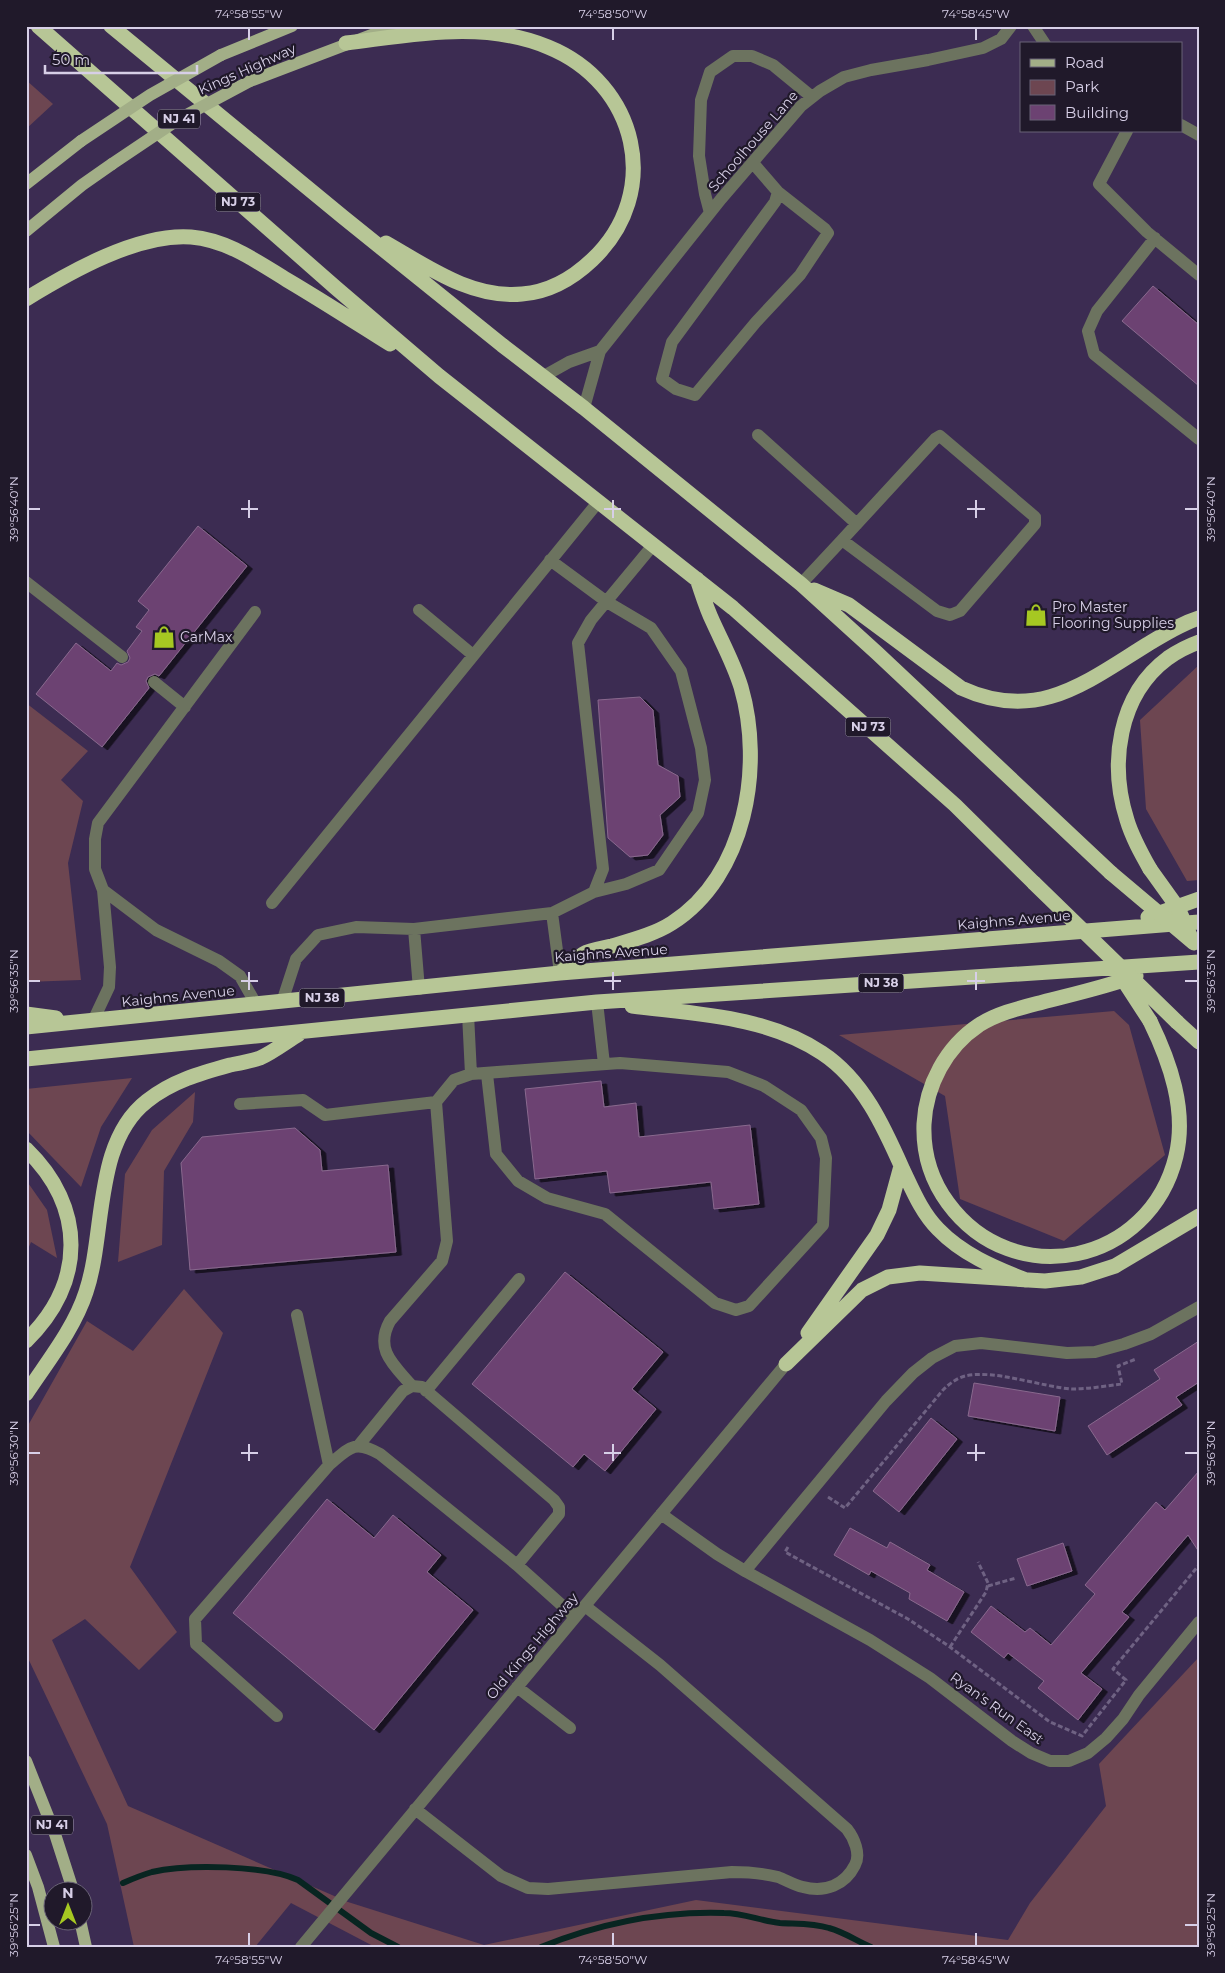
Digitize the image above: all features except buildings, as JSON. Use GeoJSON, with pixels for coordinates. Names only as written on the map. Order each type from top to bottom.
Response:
{"type":"FeatureCollection","features":[{"type":"Feature","properties":{"kind":"highway","name":"NJ 73"},"geometry":{"type":"LineString","coordinates":[[38,26],[439,376],[654,544],[789,657],[955,805],[1109,957],[1199,1042]]}},
{"type":"Feature","properties":{"kind":"highway"},"geometry":{"type":"LineString","coordinates":[[111,26],[343,217],[502,345],[584,408],[801,584],[1111,873],[1196,946]]}},
{"type":"Feature","properties":{"kind":"highway"},"geometry":{"type":"LineString","coordinates":[[343,217],[424,264],[472,288],[488,292],[522,294],[555,286],[572,277],[600,252],[620,224],[627,209],[631,192],[633,167],[632,143],[627,126],[610,94],[600,81],[585,68],[549,47],[504,34],[460,31],[346,43]]}},
{"type":"Feature","properties":{"kind":"highway"},"geometry":{"type":"LineString","coordinates":[[26,299],[83,267],[137,245],[173,237],[207,239],[244,254],[329,305],[439,376]]}},
{"type":"Feature","properties":{"kind":"highway"},"geometry":{"type":"LineString","coordinates":[[560,973],[585,953],[641,936],[671,923],[686,912],[710,887],[720,872],[736,838],[746,799],[750,762],[746,707],[734,667],[712,621],[696,578]]}},
{"type":"Feature","properties":{"kind":"highway"},"geometry":{"type":"LineString","coordinates":[[801,584],[849,605],[961,688],[990,699],[1007,702],[1040,700],[1072,690],[1178,626],[1199,618]]}},
{"type":"Feature","properties":{"kind":"highway"},"geometry":{"type":"LineString","coordinates":[[1196,946],[1178,908],[1150,869],[1133,836],[1122,802],[1118,764],[1121,737],[1128,713],[1144,681],[1169,657],[1199,642]]}},
{"type":"Feature","properties":{"kind":"highway"},"geometry":{"type":"LineString","coordinates":[[1122,927],[1199,899]]}},
{"type":"Feature","properties":{"kind":"highway","name":"Kaighns Avenue"},"geometry":{"type":"LineString","coordinates":[[26,1027],[560,973],[1199,922]]}},
{"type":"Feature","properties":{"kind":"highway"},"geometry":{"type":"LineString","coordinates":[[1109,957],[1150,1021],[1174,1082],[1179,1120],[1176,1155],[1171,1172],[1164,1190],[1142,1219],[1115,1240],[1099,1248],[1081,1253],[1047,1257],[1010,1250],[979,1234],[964,1222],[944,1196],[929,1166],[924,1130],[928,1097],[941,1066],[964,1037],[995,1016],[1014,1009],[1110,985],[1165,965]]}},
{"type":"Feature","properties":{"kind":"highway","name":"NJ 38"},"geometry":{"type":"LineString","coordinates":[[26,1059],[597,1002],[1199,962]]}},
{"type":"Feature","properties":{"kind":"highway"},"geometry":{"type":"LineString","coordinates":[[597,1002],[740,1021],[764,1027],[822,1053],[839,1067],[865,1096],[924,1211],[936,1228],[952,1243],[986,1264],[1026,1280]]}},
{"type":"Feature","properties":{"kind":"highway"},"geometry":{"type":"LineString","coordinates":[[26,1014],[89,1021]]}},
{"type":"Feature","properties":{"kind":"highway"},"geometry":{"type":"LineString","coordinates":[[26,1394],[69,1329],[85,1294],[95,1258],[106,1177],[116,1143],[134,1114],[146,1101],[174,1083],[206,1072],[261,1058],[301,1032]]}},
{"type":"Feature","properties":{"kind":"highway"},"geometry":{"type":"LineString","coordinates":[[26,1149],[44,1169],[63,1201],[68,1220],[71,1255],[63,1290],[55,1306],[46,1320],[26,1341]]}},
{"type":"Feature","properties":{"kind":"highway"},"geometry":{"type":"LineString","coordinates":[[786,1364],[877,1235],[889,1210],[901,1166]]}},
{"type":"Feature","properties":{"kind":"highway"},"geometry":{"type":"LineString","coordinates":[[786,1364],[862,1290],[888,1277],[920,1273],[1026,1280],[1063,1280],[1098,1273],[1132,1257],[1199,1216]]}},
{"type":"Feature","properties":{"kind":"main road","name":"Kings Highway"},"geometry":{"type":"LineString","coordinates":[[26,184],[81,141],[150,95],[221,55],[292,26]]}},
{"type":"Feature","properties":{"kind":"main road","name":"Kings Highway"},"geometry":{"type":"LineString","coordinates":[[26,231],[82,185],[179,119],[250,81],[395,26]]}},
{"type":"Feature","properties":{"kind":"main road","name":"NJ 41"},"geometry":{"type":"LineString","coordinates":[[26,1761],[55,1834],[69,1880]]}},
{"type":"Feature","properties":{"kind":"main road"},"geometry":{"type":"LineString","coordinates":[[26,1855],[38,1888],[54,1947]]}},
{"type":"Feature","properties":{"kind":"main road"},"geometry":{"type":"LineString","coordinates":[[82,1930],[86,1947]]}},
{"type":"Feature","properties":{"kind":"street","name":"Schoolhouse Lane"},"geometry":{"type":"LineString","coordinates":[[584,408],[600,351],[710,213],[801,106],[844,77],[983,48],[1001,39],[1011,26]]}},
{"type":"Feature","properties":{"kind":"street"},"geometry":{"type":"LineString","coordinates":[[1032,26],[1044,42]]}},
{"type":"Feature","properties":{"kind":"street"},"geometry":{"type":"LineString","coordinates":[[710,213],[699,156],[701,100],[710,72],[733,56],[752,56],[773,65],[812,97]]}},
{"type":"Feature","properties":{"kind":"street"},"geometry":{"type":"LineString","coordinates":[[1182,126],[1199,135]]}},
{"type":"Feature","properties":{"kind":"street"},"geometry":{"type":"LineString","coordinates":[[1126,132],[1100,184],[1155,238],[1199,275]]}},
{"type":"Feature","properties":{"kind":"street"},"geometry":{"type":"LineString","coordinates":[[753,163],[778,192],[825,228],[828,233],[800,275],[756,322],[696,395],[676,388],[662,379],[672,342],[775,202],[778,192]]}},
{"type":"Feature","properties":{"kind":"street"},"geometry":{"type":"LineString","coordinates":[[1155,238],[1097,311],[1088,331],[1094,354],[1199,439]]}},
{"type":"Feature","properties":{"kind":"street"},"geometry":{"type":"LineString","coordinates":[[544,376],[569,362],[600,351]]}},
{"type":"Feature","properties":{"kind":"street"},"geometry":{"type":"LineString","coordinates":[[758,435],[857,524]]}},
{"type":"Feature","properties":{"kind":"street"},"geometry":{"type":"LineString","coordinates":[[801,584],[935,439],[940,436],[1035,517],[1035,524],[960,611],[950,616],[936,611],[842,540]]}},
{"type":"Feature","properties":{"kind":"street"},"geometry":{"type":"LineString","coordinates":[[272,903],[599,501]]}},
{"type":"Feature","properties":{"kind":"street"},"geometry":{"type":"LineString","coordinates":[[594,892],[603,869],[578,643],[591,620],[654,544]]}},
{"type":"Feature","properties":{"kind":"street"},"geometry":{"type":"LineString","coordinates":[[282,1002],[296,959],[318,935],[356,927],[414,929],[552,913],[594,892],[626,884],[659,870],[698,812],[705,780],[702,748],[681,671],[651,628],[607,602],[550,560]]}},
{"type":"Feature","properties":{"kind":"street"},"geometry":{"type":"LineString","coordinates":[[26,582],[122,657]]}},
{"type":"Feature","properties":{"kind":"street"},"geometry":{"type":"LineString","coordinates":[[419,610],[473,655]]}},
{"type":"Feature","properties":{"kind":"street"},"geometry":{"type":"LineString","coordinates":[[89,1021],[109,987],[110,968],[103,890],[95,869],[95,839],[98,823],[255,612]]}},
{"type":"Feature","properties":{"kind":"street"},"geometry":{"type":"LineString","coordinates":[[154,682],[185,707]]}},
{"type":"Feature","properties":{"kind":"street"},"geometry":{"type":"LineString","coordinates":[[103,890],[156,930],[219,961],[240,976],[256,1004]]}},
{"type":"Feature","properties":{"kind":"street"},"geometry":{"type":"LineString","coordinates":[[552,913],[560,973]]}},
{"type":"Feature","properties":{"kind":"street"},"geometry":{"type":"LineString","coordinates":[[414,929],[419,988]]}},
{"type":"Feature","properties":{"kind":"street"},"geometry":{"type":"LineString","coordinates":[[597,1002],[604,1064]]}},
{"type":"Feature","properties":{"kind":"street"},"geometry":{"type":"LineString","coordinates":[[468,1014],[471,1074]]}},
{"type":"Feature","properties":{"kind":"street"},"geometry":{"type":"LineString","coordinates":[[412,1386],[386,1356],[384,1343],[386,1327],[442,1261],[447,1241],[436,1102],[454,1080],[471,1074],[620,1063],[728,1072],[764,1086],[801,1110],[821,1138],[826,1158],[823,1225],[749,1306],[736,1310],[715,1304],[605,1214],[547,1198],[518,1181],[496,1154],[486,1074]]}},
{"type":"Feature","properties":{"kind":"street"},"geometry":{"type":"LineString","coordinates":[[240,1104],[304,1100],[325,1115],[436,1102]]}},
{"type":"Feature","properties":{"kind":"street"},"geometry":{"type":"LineString","coordinates":[[426,1391],[519,1279]]}},
{"type":"Feature","properties":{"kind":"street"},"geometry":{"type":"LineString","coordinates":[[745,1571],[886,1401],[932,1358],[955,1346],[981,1343],[1066,1353],[1095,1352],[1151,1334],[1199,1307]]}},
{"type":"Feature","properties":{"kind":"street"},"geometry":{"type":"LineString","coordinates":[[297,1315],[329,1465]]}},
{"type":"Feature","properties":{"kind":"street","name":"Old Kings Highway"},"geometry":{"type":"LineString","coordinates":[[301,1947],[786,1364]]}},
{"type":"Feature","properties":{"kind":"street"},"geometry":{"type":"LineString","coordinates":[[359,1445],[403,1391],[412,1386],[422,1387],[560,1507],[559,1514],[517,1565]]}},
{"type":"Feature","properties":{"kind":"street"},"geometry":{"type":"LineString","coordinates":[[276,1716],[196,1644],[196,1619],[329,1465],[352,1446],[368,1447],[380,1454],[517,1565],[575,1617]]}},
{"type":"Feature","properties":{"kind":"street","name":"Ryan's Run East"},"geometry":{"type":"LineString","coordinates":[[661,1514],[717,1554],[870,1640],[930,1678],[1012,1741],[1031,1753],[1050,1761],[1069,1761],[1088,1753],[1106,1738],[1199,1622]]}},
{"type":"Feature","properties":{"kind":"street"},"geometry":{"type":"LineString","coordinates":[[415,1809],[501,1876],[528,1888],[548,1889],[595,1886],[732,1872],[756,1872],[817,1890],[834,1886],[850,1875],[857,1861],[856,1845],[847,1829],[660,1665],[585,1606]]}},
{"type":"Feature","properties":{"kind":"street"},"geometry":{"type":"LineString","coordinates":[[517,1687],[570,1728]]}},
{"type":"Feature","properties":{"kind":"path"},"geometry":{"type":"LineString","coordinates":[[824,1503],[829,1496],[845,1508],[943,1390],[959,1379],[966,1376],[980,1375],[1072,1389],[1122,1384],[1118,1366],[1140,1358]]}},
{"type":"Feature","properties":{"kind":"path"},"geometry":{"type":"LineString","coordinates":[[793,1541],[785,1552],[908,1619],[950,1647],[1050,1722],[1082,1736],[1126,1680],[1112,1669],[1199,1564]]}},
{"type":"Feature","properties":{"kind":"path"},"geometry":{"type":"LineString","coordinates":[[950,1647],[988,1586],[986,1577],[978,1562]]}},
{"type":"Feature","properties":{"kind":"path"},"geometry":{"type":"LineString","coordinates":[[988,1586],[1016,1578]]}},
{"type":"Feature","properties":{"kind":"green space"},"geometry":{"type":"Polygon","coordinates":[[[26,80],[53,104],[26,129],[26,80]]]}},
{"type":"Feature","properties":{"kind":"green space"},"geometry":{"type":"Polygon","coordinates":[[[1199,665],[1199,880],[1187,881],[1146,809],[1140,720],[1199,665]]]}},
{"type":"Feature","properties":{"kind":"green space"},"geometry":{"type":"Polygon","coordinates":[[[26,703],[88,751],[61,780],[83,801],[68,863],[81,980],[26,982],[26,703]]]}},
{"type":"Feature","properties":{"kind":"green space"},"geometry":{"type":"Polygon","coordinates":[[[1114,1011],[1129,1025],[1165,1155],[1064,1241],[960,1199],[945,1096],[839,1035],[1114,1011]]]}},
{"type":"Feature","properties":{"kind":"green space"},"geometry":{"type":"Polygon","coordinates":[[[132,1078],[101,1127],[81,1187],[26,1130],[26,1089],[132,1078]]]}},
{"type":"Feature","properties":{"kind":"green space"},"geometry":{"type":"Polygon","coordinates":[[[195,1092],[193,1122],[164,1171],[162,1245],[118,1262],[125,1174],[152,1130],[195,1092]]]}},
{"type":"Feature","properties":{"kind":"green space"},"geometry":{"type":"Polygon","coordinates":[[[26,1180],[47,1210],[57,1258],[31,1242],[26,1254],[26,1180]]]}},
{"type":"Feature","properties":{"kind":"green space"},"geometry":{"type":"Polygon","coordinates":[[[184,1289],[223,1333],[130,1567],[177,1632],[139,1670],[85,1619],[52,1640],[128,1806],[348,1902],[484,1945],[696,1900],[1008,1940],[1030,1903],[1106,1806],[1099,1764],[1199,1657],[1199,1947],[375,1947],[291,1903],[255,1947],[134,1947],[107,1824],[26,1654],[26,1429],[87,1321],[133,1351],[184,1289]]]}},
{"type":"Feature","properties":{"kind":"waterway"},"geometry":{"type":"LineString","coordinates":[[123,1883],[152,1872],[167,1869],[226,1867],[267,1871],[298,1880],[371,1933],[398,1947]]}},
{"type":"Feature","properties":{"kind":"waterway"},"geometry":{"type":"LineString","coordinates":[[541,1947],[585,1932],[631,1921],[677,1914],[701,1913],[731,1913],[780,1923],[823,1926],[871,1947]]}},
{"type":"Feature","properties":{"kind":"place","name":"Pro Master Flooring Supplies"},"geometry":{"type":"Point","coordinates":[1036,615]}},
{"type":"Feature","properties":{"kind":"place","name":"CarMax"},"geometry":{"type":"Point","coordinates":[164,637]}}]}
